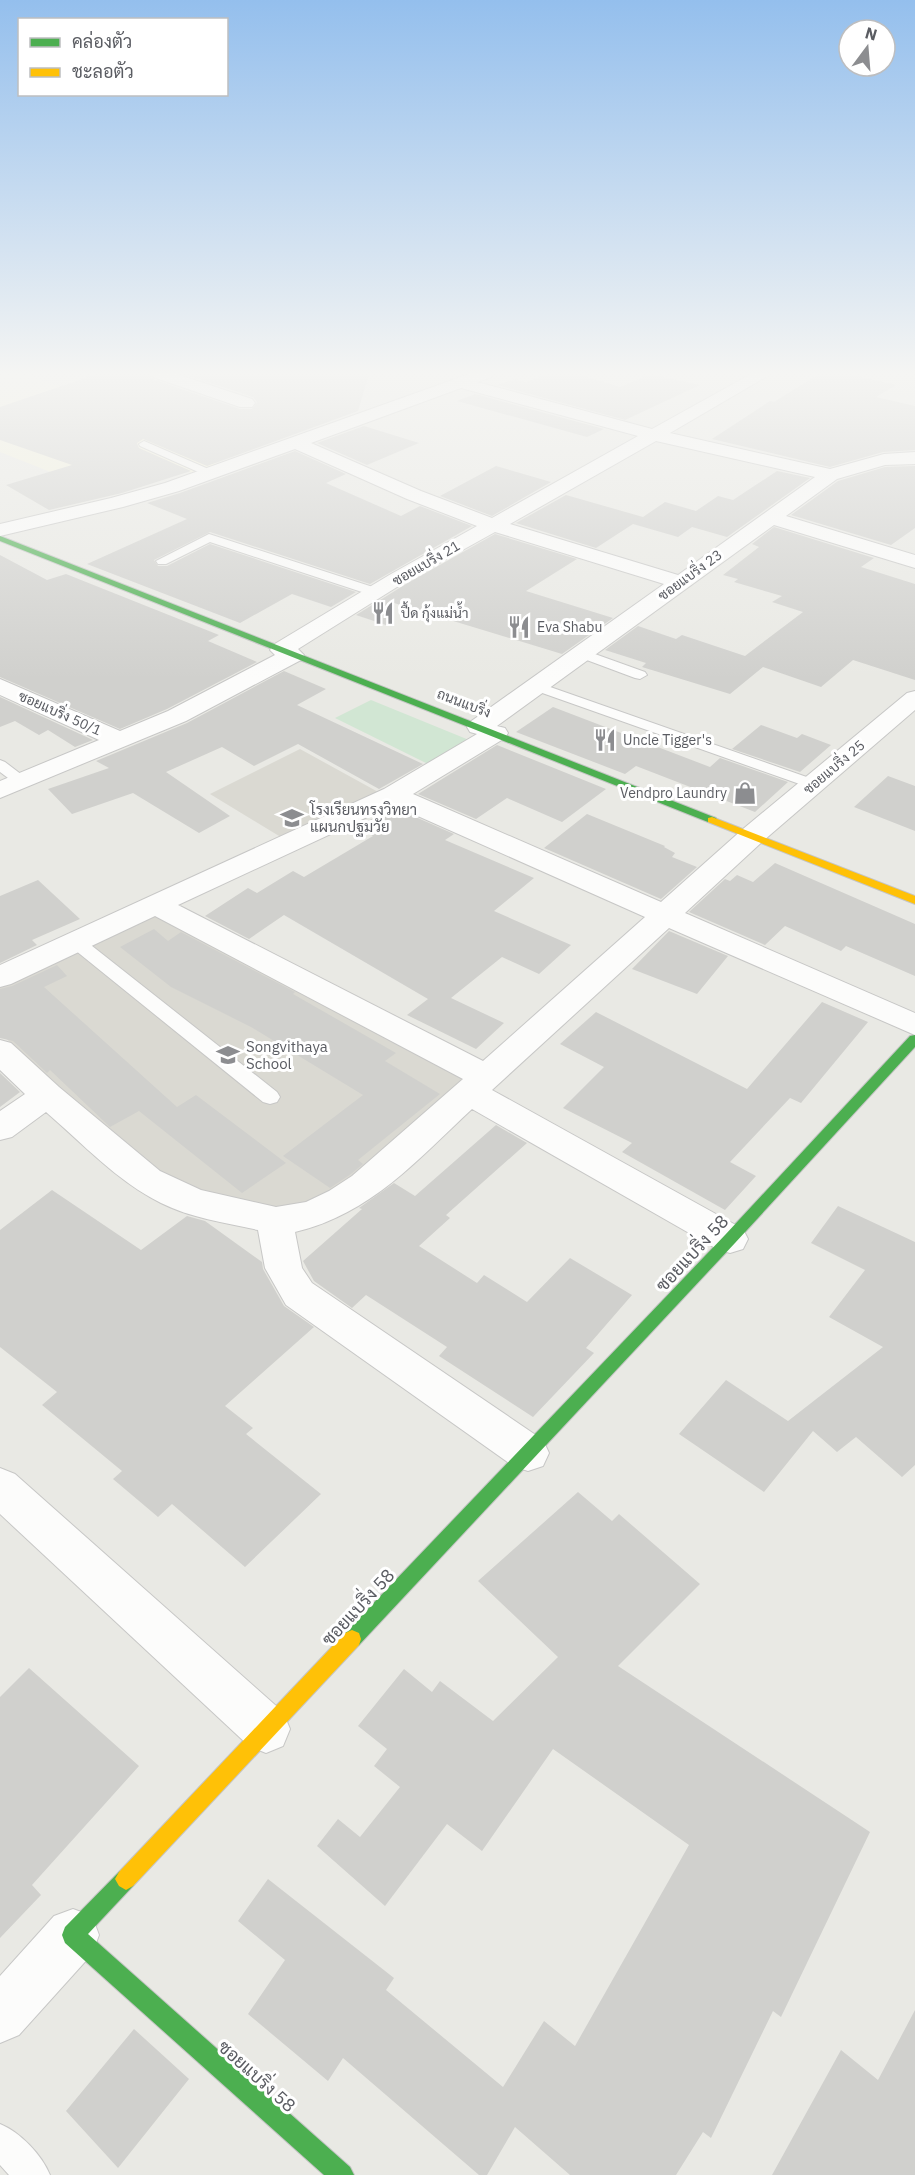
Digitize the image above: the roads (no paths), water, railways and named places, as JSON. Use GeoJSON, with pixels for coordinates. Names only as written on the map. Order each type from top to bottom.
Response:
{"type":"FeatureCollection","features":[{"type":"Feature","properties":{"kind":"main road","name":"ถนนแบริ่ง"},"geometry":{"type":"LineString","coordinates":[[0,538],[915,900]]}},
{"type":"Feature","properties":{"kind":"main road","name":"ซอยแบริ่ง 58"},"geometry":{"type":"LineString","coordinates":[[342,2175],[73,1935],[730,1239],[915,1039]]}},
{"type":"Feature","properties":{"kind":"street"},"geometry":{"type":"LineString","coordinates":[[0,530],[139,497],[203,476]]}},
{"type":"Feature","properties":{"kind":"street"},"geometry":{"type":"LineString","coordinates":[[370,476],[493,525],[680,582]]}},
{"type":"Feature","properties":{"kind":"street","name":"ซอยแบริ่ง 21"},"geometry":{"type":"LineString","coordinates":[[11,786],[177,716],[287,652],[375,592],[582,476]]}},
{"type":"Feature","properties":{"kind":"street","name":"ซอยแบริ่ง 23"},"geometry":{"type":"LineString","coordinates":[[0,977],[393,795],[487,730],[536,686],[581,653],[829,476]]}},
{"type":"Feature","properties":{"kind":"street"},"geometry":{"type":"LineString","coordinates":[[769,518],[915,562]]}},
{"type":"Feature","properties":{"kind":"street","name":"ซอยแบริ่ง 50/1"},"geometry":{"type":"LineString","coordinates":[[0,686],[120,740]]}},
{"type":"Feature","properties":{"kind":"street","name":"ซอยแบริ่ง 25"},"geometry":{"type":"LineString","coordinates":[[276,1221],[302,1217],[324,1210],[378,1176],[663,915],[915,698]]}},
{"type":"Feature","properties":{"kind":"street"},"geometry":{"type":"LineString","coordinates":[[393,795],[915,1025]]}},
{"type":"Feature","properties":{"kind":"street"},"geometry":{"type":"LineString","coordinates":[[155,905],[479,1085],[730,1239]]}},
{"type":"Feature","properties":{"kind":"street"},"geometry":{"type":"LineString","coordinates":[[0,1051],[47,1095],[148,1180],[175,1195],[276,1221],[277,1248],[281,1267],[288,1281],[299,1294],[528,1453]]}},
{"type":"Feature","properties":{"kind":"street"},"geometry":{"type":"LineString","coordinates":[[0,1128],[47,1095]]}},
{"type":"Feature","properties":{"kind":"street"},"geometry":{"type":"LineString","coordinates":[[0,1487],[266,1730]]}},
{"type":"Feature","properties":{"kind":"street"},"geometry":{"type":"LineString","coordinates":[[0,2016],[73,1935]]}},
{"type":"Feature","properties":{"kind":"lane"},"geometry":{"type":"LineString","coordinates":[[162,561],[209,538],[375,592]]}},
{"type":"Feature","properties":{"kind":"lane"},"geometry":{"type":"LineString","coordinates":[[581,653],[640,675]]}},
{"type":"Feature","properties":{"kind":"lane"},"geometry":{"type":"LineString","coordinates":[[536,686],[813,784]]}},
{"type":"Feature","properties":{"kind":"lane"},"geometry":{"type":"LineString","coordinates":[[0,765],[11,786]]}},
{"type":"Feature","properties":{"kind":"lane"},"geometry":{"type":"LineString","coordinates":[[76,942],[270,1097]]}},
{"type":"Feature","properties":{"kind":"lane"},"geometry":{"type":"LineString","coordinates":[[0,2141],[33,2175]]}},
{"type":"Feature","properties":{"kind":"place","name":"ปื้ด กุ้งแม่น้ำ"},"geometry":{"type":"Point","coordinates":[383,613]}},
{"type":"Feature","properties":{"kind":"place","name":"Eva Shabu"},"geometry":{"type":"Point","coordinates":[519,627]}},
{"type":"Feature","properties":{"kind":"place","name":"Uncle Tigger's"},"geometry":{"type":"Point","coordinates":[605,740]}},
{"type":"Feature","properties":{"kind":"place","name":"Vendpro Laundry"},"geometry":{"type":"Point","coordinates":[745,793]}},
{"type":"Feature","properties":{"kind":"place","name":"โรงเรียนทรงวิทยา แผนกปฐมวัย"},"geometry":{"type":"Point","coordinates":[292,818]}},
{"type":"Feature","properties":{"kind":"place","name":"Songvithaya School"},"geometry":{"type":"Point","coordinates":[228,1055]}}]}
